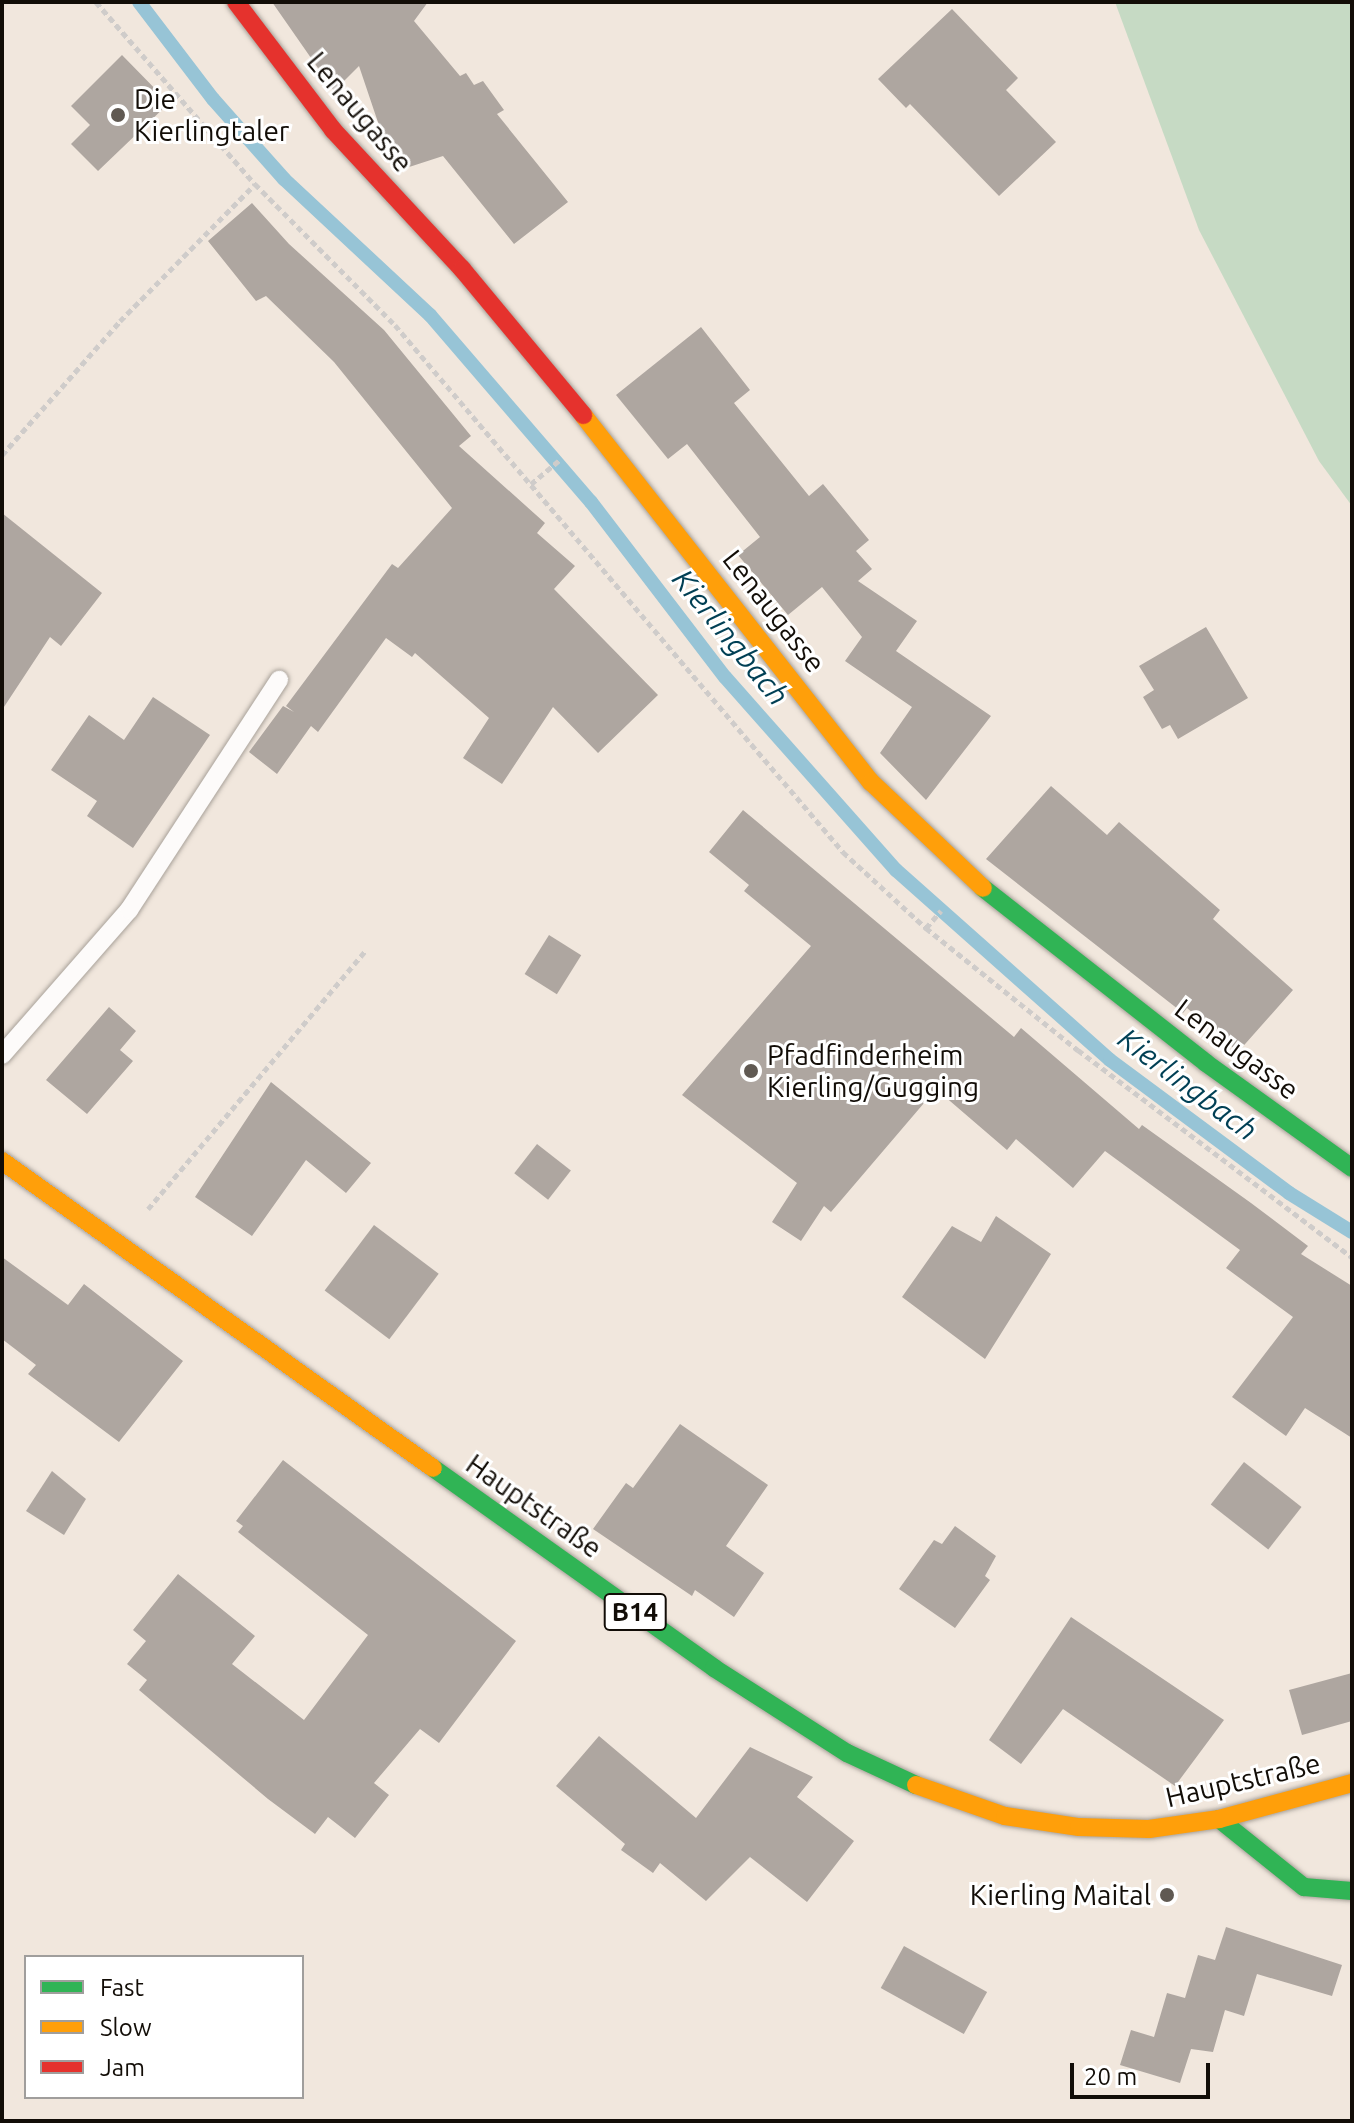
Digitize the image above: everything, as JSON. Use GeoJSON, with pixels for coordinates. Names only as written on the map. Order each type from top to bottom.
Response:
{"type":"FeatureCollection","features":[{"type":"Feature","properties":{"kind":"street","name":"Lenaugasse"},"geometry":{"type":"LineString","coordinates":[[236,2],[333,130],[462,269],[587,420],[871,782],[969,877],[1206,1063],[1352,1168]]}},
{"type":"Feature","properties":{"kind":"street","name":"Hauptstraße"},"geometry":{"type":"LineString","coordinates":[[2,1161],[714,1668],[847,1753],[933,1793],[1005,1816],[1079,1827],[1149,1829],[1219,1819],[1352,1783]]}},
{"type":"Feature","properties":{"kind":"street"},"geometry":{"type":"LineString","coordinates":[[1219,1819],[1304,1887],[1352,1891]]}},
{"type":"Feature","properties":{"kind":"lane"},"geometry":{"type":"LineString","coordinates":[[2,1055],[129,910],[279,680]]}},
{"type":"Feature","properties":{"kind":"path"},"geometry":{"type":"LineString","coordinates":[[96,2],[255,184],[395,325],[531,484],[607,579],[834,841],[926,928],[1352,1257]]}},
{"type":"Feature","properties":{"kind":"path"},"geometry":{"type":"LineString","coordinates":[[2,455],[120,321],[255,184]]}},
{"type":"Feature","properties":{"kind":"path"},"geometry":{"type":"LineString","coordinates":[[531,484],[543,473]]}},
{"type":"Feature","properties":{"kind":"path"},"geometry":{"type":"LineString","coordinates":[[926,928],[935,918]]}},
{"type":"Feature","properties":{"kind":"path"},"geometry":{"type":"LineString","coordinates":[[119,1244],[365,951]]}},
{"type":"Feature","properties":{"kind":"green space"},"geometry":{"type":"Polygon","coordinates":[[[1115,2],[1352,2],[1352,506],[1319,461],[1199,230],[1115,2]]]}},
{"type":"Feature","properties":{"kind":"building"},"geometry":{"type":"Polygon","coordinates":[[[272,2],[428,2],[414,21],[460,76],[466,73],[474,85],[483,81],[504,110],[497,114],[568,202],[514,244],[443,156],[403,169],[388,152],[359,66],[334,91],[272,2]]]}},
{"type":"Feature","properties":{"kind":"building"},"geometry":{"type":"Polygon","coordinates":[[[952,9],[1018,78],[1006,90],[1056,142],[999,196],[910,104],[906,108],[878,79],[952,9]]]}},
{"type":"Feature","properties":{"kind":"building","name":"Die Kierlingtaler"},"geometry":{"type":"Polygon","coordinates":[[[122,55],[169,103],[98,171],[71,144],[90,125],[71,106],[122,55]]]}},
{"type":"Feature","properties":{"kind":"building"},"geometry":{"type":"Polygon","coordinates":[[[252,203],[289,244],[384,330],[471,436],[459,446],[545,523],[537,533],[575,566],[554,589],[658,695],[598,753],[553,707],[502,784],[463,758],[489,718],[415,653],[412,657],[386,638],[318,732],[311,726],[277,774],[249,752],[283,706],[294,712],[286,706],[392,564],[398,568],[452,508],[334,362],[266,296],[256,301],[208,241],[252,203]]]}},
{"type":"Feature","properties":{"kind":"building"},"geometry":{"type":"Polygon","coordinates":[[[701,327],[750,390],[734,403],[809,496],[823,484],[869,540],[856,551],[872,569],[858,581],[917,621],[896,651],[991,716],[926,800],[880,753],[912,707],[845,661],[862,637],[822,587],[788,615],[738,555],[760,537],[687,444],[668,459],[616,395],[701,327]]]}},
{"type":"Feature","properties":{"kind":"building"},"geometry":{"type":"Polygon","coordinates":[[[2,513],[102,593],[61,646],[50,637],[2,710],[2,513]]]}},
{"type":"Feature","properties":{"kind":"building"},"geometry":{"type":"Polygon","coordinates":[[[1206,627],[1248,698],[1178,739],[1170,725],[1162,729],[1143,697],[1154,690],[1139,666],[1206,627]]]}},
{"type":"Feature","properties":{"kind":"building"},"geometry":{"type":"Polygon","coordinates":[[[153,697],[210,735],[133,848],[87,816],[97,801],[51,770],[89,715],[124,740],[153,697]]]}},
{"type":"Feature","properties":{"kind":"building"},"geometry":{"type":"Polygon","coordinates":[[[1051,786],[1107,835],[1119,822],[1220,910],[1213,919],[1293,990],[1238,1052],[1187,1008],[1183,1013],[986,859],[1051,786]]]}},
{"type":"Feature","properties":{"kind":"building"},"geometry":{"type":"Polygon","coordinates":[[[743,810],[1014,1037],[1021,1028],[1139,1129],[1142,1125],[1251,1203],[1308,1246],[1301,1254],[1352,1286],[1352,1438],[1305,1408],[1286,1436],[1232,1397],[1293,1317],[1226,1268],[1240,1250],[1105,1151],[1073,1188],[1016,1139],[1007,1150],[936,1089],[831,1212],[824,1206],[801,1241],[772,1222],[797,1183],[682,1095],[811,946],[744,891],[749,885],[709,852],[743,810]]]}},
{"type":"Feature","properties":{"kind":"building"},"geometry":{"type":"Polygon","coordinates":[[[549,935],[581,955],[557,994],[525,974],[549,935]]]}},
{"type":"Feature","properties":{"kind":"building"},"geometry":{"type":"Polygon","coordinates":[[[109,1007],[136,1031],[120,1050],[133,1061],[87,1114],[46,1080],[109,1007]]]}},
{"type":"Feature","properties":{"kind":"building"},"geometry":{"type":"Polygon","coordinates":[[[271,1082],[371,1163],[346,1193],[306,1160],[252,1236],[195,1197],[271,1082]]]}},
{"type":"Feature","properties":{"kind":"building"},"geometry":{"type":"Polygon","coordinates":[[[537,1144],[571,1170],[548,1200],[514,1173],[537,1144]]]}},
{"type":"Feature","properties":{"kind":"building"},"geometry":{"type":"Polygon","coordinates":[[[996,1216],[1051,1254],[985,1359],[902,1297],[952,1226],[981,1242],[996,1216]]]}},
{"type":"Feature","properties":{"kind":"building"},"geometry":{"type":"Polygon","coordinates":[[[374,1225],[439,1274],[389,1339],[325,1290],[374,1225]]]}},
{"type":"Feature","properties":{"kind":"building"},"geometry":{"type":"Polygon","coordinates":[[[2,1257],[68,1305],[84,1284],[183,1361],[119,1442],[28,1374],[36,1365],[2,1339],[2,1257]]]}},
{"type":"Feature","properties":{"kind":"building"},"geometry":{"type":"Polygon","coordinates":[[[680,1424],[768,1485],[726,1546],[764,1573],[734,1617],[695,1590],[692,1596],[593,1529],[626,1483],[633,1488],[680,1424]]]}},
{"type":"Feature","properties":{"kind":"building"},"geometry":{"type":"Polygon","coordinates":[[[283,1460],[516,1641],[439,1743],[420,1729],[374,1783],[389,1795],[355,1838],[328,1817],[315,1834],[268,1799],[139,1690],[147,1680],[127,1664],[146,1641],[133,1630],[178,1574],[255,1636],[232,1664],[304,1720],[368,1635],[238,1532],[243,1526],[236,1521],[283,1460]]]}},
{"type":"Feature","properties":{"kind":"building"},"geometry":{"type":"Polygon","coordinates":[[[1244,1462],[1302,1507],[1268,1549],[1211,1505],[1244,1462]]]}},
{"type":"Feature","properties":{"kind":"building"},"geometry":{"type":"Polygon","coordinates":[[[52,1471],[86,1499],[64,1535],[26,1511],[52,1471]]]}},
{"type":"Feature","properties":{"kind":"building"},"geometry":{"type":"Polygon","coordinates":[[[955,1526],[996,1556],[985,1576],[990,1580],[955,1628],[899,1589],[934,1540],[942,1544],[955,1526]]]}},
{"type":"Feature","properties":{"kind":"building"},"geometry":{"type":"Polygon","coordinates":[[[1071,1617],[1224,1720],[1175,1786],[1063,1709],[1021,1764],[989,1740],[1071,1617]]]}},
{"type":"Feature","properties":{"kind":"building"},"geometry":{"type":"Polygon","coordinates":[[[1352,1673],[1352,1721],[1302,1735],[1289,1690],[1352,1673]]]}},
{"type":"Feature","properties":{"kind":"building"},"geometry":{"type":"Polygon","coordinates":[[[599,1736],[696,1818],[750,1747],[813,1777],[797,1797],[854,1841],[807,1902],[750,1857],[706,1901],[660,1863],[653,1873],[621,1850],[625,1844],[556,1786],[599,1736]]]}},
{"type":"Feature","properties":{"kind":"building"},"geometry":{"type":"Polygon","coordinates":[[[1226,1927],[1342,1965],[1332,1996],[1257,1974],[1244,2016],[1225,2010],[1213,2052],[1191,2049],[1180,2083],[1120,2065],[1131,2030],[1154,2037],[1167,1993],[1185,1998],[1198,1955],[1215,1960],[1226,1927]]]}},
{"type":"Feature","properties":{"kind":"building"},"geometry":{"type":"Polygon","coordinates":[[[904,1946],[987,1992],[964,2034],[881,1988],[904,1946]]]}},
{"type":"Feature","properties":{"kind":"waterway","name":"Kierlingbach"},"geometry":{"type":"LineString","coordinates":[[139,2],[213,99],[284,179],[430,315],[591,502],[725,677],[896,870],[1110,1060],[1289,1193],[1352,1232]]}},
{"type":"Feature","properties":{"kind":"traffic: fast"},"geometry":{"type":"LineString","coordinates":[[983,888],[1206,1063],[1352,1168]]}},
{"type":"Feature","properties":{"kind":"traffic: fast"},"geometry":{"type":"LineString","coordinates":[[433,1468],[714,1668],[847,1753],[916,1785]]}},
{"type":"Feature","properties":{"kind":"traffic: fast"},"geometry":{"type":"LineString","coordinates":[[1219,1819],[1304,1887],[1352,1891]]}},
{"type":"Feature","properties":{"kind":"traffic: slow"},"geometry":{"type":"LineString","coordinates":[[583,415],[871,782],[983,888]]}},
{"type":"Feature","properties":{"kind":"traffic: slow"},"geometry":{"type":"LineString","coordinates":[[2,1161],[433,1468]]}},
{"type":"Feature","properties":{"kind":"traffic: slow"},"geometry":{"type":"LineString","coordinates":[[916,1785],[1005,1816],[1079,1827],[1149,1829],[1219,1819],[1352,1783]]}},
{"type":"Feature","properties":{"kind":"traffic: jam"},"geometry":{"type":"LineString","coordinates":[[236,2],[333,130],[462,269],[583,415]]}},
{"type":"Feature","properties":{"kind":"place","name":"Die Kierlingtaler"},"geometry":{"type":"Point","coordinates":[118,115]}},
{"type":"Feature","properties":{"kind":"place","name":"Pfadfinderheim Kierling/Gugging"},"geometry":{"type":"Point","coordinates":[751,1071]}},
{"type":"Feature","properties":{"kind":"place","name":"Kierling Maital"},"geometry":{"type":"Point","coordinates":[1167,1895]}}]}
